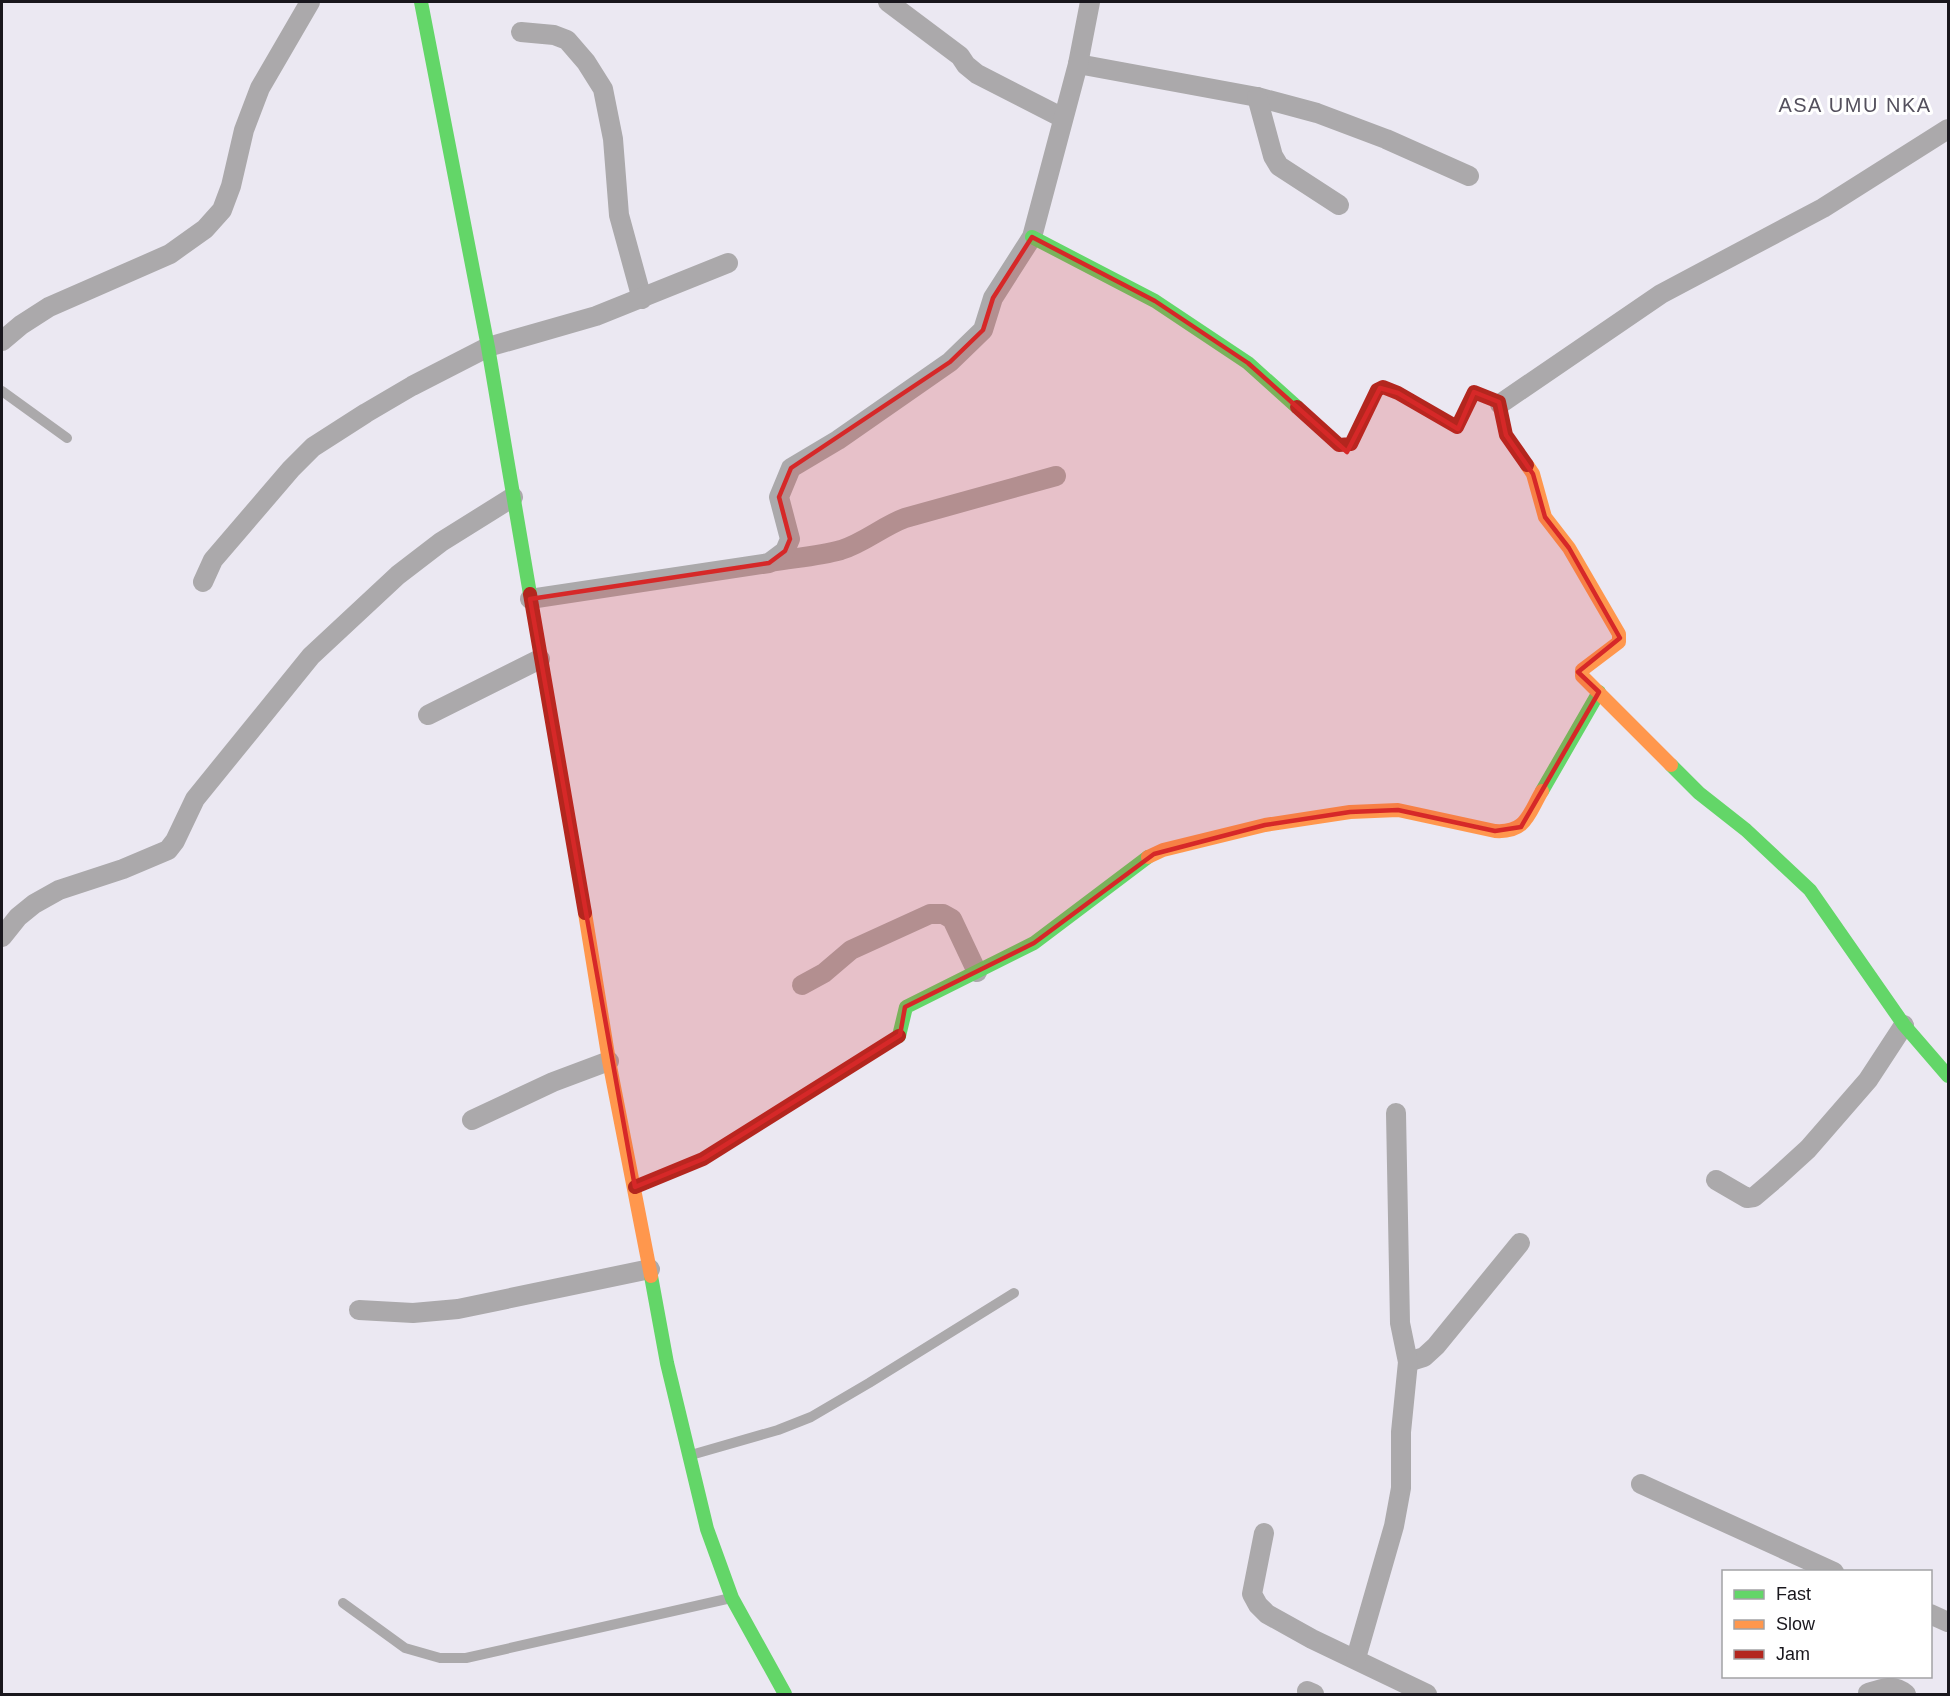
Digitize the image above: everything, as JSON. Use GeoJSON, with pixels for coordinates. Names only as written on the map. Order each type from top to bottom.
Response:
{"type":"FeatureCollection","features":[{"type":"Feature","properties":{"kind":"street"},"geometry":{"type":"LineString","coordinates":[[2,341],[21,325],[49,307],[170,254],[205,229],[222,210],[231,186],[244,130],[260,88],[310,2]]}},
{"type":"Feature","properties":{"kind":"street"},"geometry":{"type":"LineString","coordinates":[[421,2],[488,347],[609,1061],[667,1363],[707,1529],[732,1598],[785,1695]]}},
{"type":"Feature","properties":{"kind":"street"},"geometry":{"type":"LineString","coordinates":[[888,2],[960,56],[966,65],[977,74],[1063,118]]}},
{"type":"Feature","properties":{"kind":"street"},"geometry":{"type":"LineString","coordinates":[[769,563],[785,551],[790,539],[779,497],[791,468],[838,440],[950,362],[983,330],[993,298],[1032,237],[1078,64],[1090,2]]}},
{"type":"Feature","properties":{"kind":"street"},"geometry":{"type":"LineString","coordinates":[[520,32],[554,35],[567,40],[586,62],[603,89],[613,139],[619,215],[642,299]]}},
{"type":"Feature","properties":{"kind":"street"},"geometry":{"type":"LineString","coordinates":[[1078,64],[1257,97],[1317,113],[1386,139],[1469,176]]}},
{"type":"Feature","properties":{"kind":"street"},"geometry":{"type":"LineString","coordinates":[[1257,97],[1273,156],[1279,166],[1339,205]]}},
{"type":"Feature","properties":{"kind":"street"},"geometry":{"type":"LineString","coordinates":[[1500,404],[1661,294],[1823,208],[1948,129]]}},
{"type":"Feature","properties":{"kind":"street"},"geometry":{"type":"LineString","coordinates":[[1032,237],[1155,301],[1248,363],[1339,445],[1351,444],[1377,390],[1383,387],[1406,397],[1457,426],[1474,392],[1500,404]]}},
{"type":"Feature","properties":{"kind":"street"},"geometry":{"type":"LineString","coordinates":[[203,582],[213,560],[226,543],[313,447],[412,386],[488,347],[596,316],[728,263]]}},
{"type":"Feature","properties":{"kind":"street"},"geometry":{"type":"LineString","coordinates":[[1500,404],[1506,435],[1533,474],[1545,517],[1569,548],[1619,634],[1619,642],[1582,670],[1582,676],[1699,793],[1746,830],[1810,890],[1904,1025],[1948,1076]]}},
{"type":"Feature","properties":{"kind":"street"},"geometry":{"type":"LineString","coordinates":[[530,599],[842,550],[871,536],[887,525],[905,518],[1056,476]]}},
{"type":"Feature","properties":{"kind":"street"},"geometry":{"type":"LineString","coordinates":[[2,938],[18,917],[34,904],[59,890],[123,869],[168,850],[175,842],[195,799],[311,656],[398,575],[441,542],[513,497]]}},
{"type":"Feature","properties":{"kind":"street"},"geometry":{"type":"LineString","coordinates":[[428,715],[540,659]]}},
{"type":"Feature","properties":{"kind":"street"},"geometry":{"type":"LineString","coordinates":[[635,1187],[703,1159],[900,1035],[906,1007],[1034,943],[1145,859],[1163,850],[1265,825],[1350,812],[1398,810],[1495,831],[1509,832],[1521,827],[1599,692]]}},
{"type":"Feature","properties":{"kind":"street"},"geometry":{"type":"LineString","coordinates":[[802,985],[824,973],[851,950],[930,914],[942,914],[952,919],[976,972]]}},
{"type":"Feature","properties":{"kind":"street"},"geometry":{"type":"LineString","coordinates":[[1716,1180],[1747,1198],[1754,1197],[1776,1179],[1808,1149],[1868,1080],[1904,1025]]}},
{"type":"Feature","properties":{"kind":"street"},"geometry":{"type":"LineString","coordinates":[[472,1120],[553,1082],[609,1061]]}},
{"type":"Feature","properties":{"kind":"street"},"geometry":{"type":"LineString","coordinates":[[1356,1658],[1394,1526],[1401,1488],[1401,1432],[1408,1362],[1400,1323],[1396,1113]]}},
{"type":"Feature","properties":{"kind":"street"},"geometry":{"type":"LineString","coordinates":[[1408,1362],[1424,1357],[1436,1346],[1520,1243]]}},
{"type":"Feature","properties":{"kind":"street"},"geometry":{"type":"LineString","coordinates":[[359,1310],[413,1313],[458,1309],[650,1269]]}},
{"type":"Feature","properties":{"kind":"street"},"geometry":{"type":"LineString","coordinates":[[1641,1484],[1830,1570]]}},
{"type":"Feature","properties":{"kind":"street"},"geometry":{"type":"LineString","coordinates":[[1264,1533],[1252,1594],[1258,1605],[1268,1614],[1312,1639],[1356,1658],[1426,1695]]}},
{"type":"Feature","properties":{"kind":"street"},"geometry":{"type":"LineString","coordinates":[[1932,1615],[1948,1622]]}},
{"type":"Feature","properties":{"kind":"street"},"geometry":{"type":"LineString","coordinates":[[1868,1693],[1891,1687],[1898,1688],[1906,1695]]}},
{"type":"Feature","properties":{"kind":"lane"},"geometry":{"type":"LineString","coordinates":[[2,392],[67,438]]}},
{"type":"Feature","properties":{"kind":"lane"},"geometry":{"type":"LineString","coordinates":[[688,1456],[778,1430],[811,1417],[1014,1293]]}},
{"type":"Feature","properties":{"kind":"lane"},"geometry":{"type":"LineString","coordinates":[[343,1603],[405,1648],[440,1658],[466,1658],[732,1598]]}},
{"type":"Feature","properties":{"kind":"highlighted area"},"geometry":{"type":"Polygon","coordinates":[[[1032,237],[1155,301],[1248,363],[1347,452],[1380,388],[1398,393],[1458,429],[1474,392],[1499,402],[1506,435],[1533,474],[1545,517],[1569,548],[1620,638],[1578,672],[1599,692],[1521,827],[1495,831],[1398,810],[1350,812],[1265,825],[1154,854],[1034,943],[905,1007],[900,1035],[703,1159],[635,1187],[530,599],[769,563],[785,551],[790,539],[779,497],[791,468],[950,362],[983,330],[993,298],[1032,237]]]}},
{"type":"Feature","properties":{"kind":"traffic: fast"},"geometry":{"type":"LineString","coordinates":[[421,2],[488,347],[530,594]]}},
{"type":"Feature","properties":{"kind":"traffic: fast"},"geometry":{"type":"LineString","coordinates":[[1032,237],[1155,301],[1248,363],[1297,407]]}},
{"type":"Feature","properties":{"kind":"traffic: fast"},"geometry":{"type":"LineString","coordinates":[[1542,791],[1599,692]]}},
{"type":"Feature","properties":{"kind":"traffic: fast"},"geometry":{"type":"LineString","coordinates":[[1671,765],[1699,793],[1746,830],[1810,890],[1904,1025],[1948,1076]]}},
{"type":"Feature","properties":{"kind":"traffic: fast"},"geometry":{"type":"LineString","coordinates":[[899,1036],[906,1007],[1034,943],[1148,857]]}},
{"type":"Feature","properties":{"kind":"traffic: fast"},"geometry":{"type":"LineString","coordinates":[[651,1276],[667,1363],[707,1529],[732,1598],[785,1694]]}},
{"type":"Feature","properties":{"kind":"traffic: slow"},"geometry":{"type":"LineString","coordinates":[[1527,465],[1533,474],[1545,517],[1569,548],[1619,634],[1619,642],[1582,670],[1582,676],[1671,765]]}},
{"type":"Feature","properties":{"kind":"traffic: slow"},"geometry":{"type":"LineString","coordinates":[[1148,857],[1163,850],[1265,825],[1350,812],[1398,810],[1495,831],[1505,831],[1520,826],[1525,821],[1542,791]]}},
{"type":"Feature","properties":{"kind":"traffic: slow"},"geometry":{"type":"LineString","coordinates":[[585,913],[609,1061],[651,1276]]}},
{"type":"Feature","properties":{"kind":"traffic: jam"},"geometry":{"type":"LineString","coordinates":[[1297,407],[1339,445],[1351,444],[1377,390],[1383,387],[1398,393],[1457,427],[1474,392],[1499,402],[1506,435],[1527,465]]}},
{"type":"Feature","properties":{"kind":"traffic: jam"},"geometry":{"type":"LineString","coordinates":[[530,594],[585,913]]}},
{"type":"Feature","properties":{"kind":"traffic: jam"},"geometry":{"type":"LineString","coordinates":[[635,1187],[703,1159],[899,1036]]}},
{"type":"Feature","properties":{"kind":"district","name":"ASA UMU NKA"},"geometry":{"type":"Point","coordinates":[1855,105]}}]}
